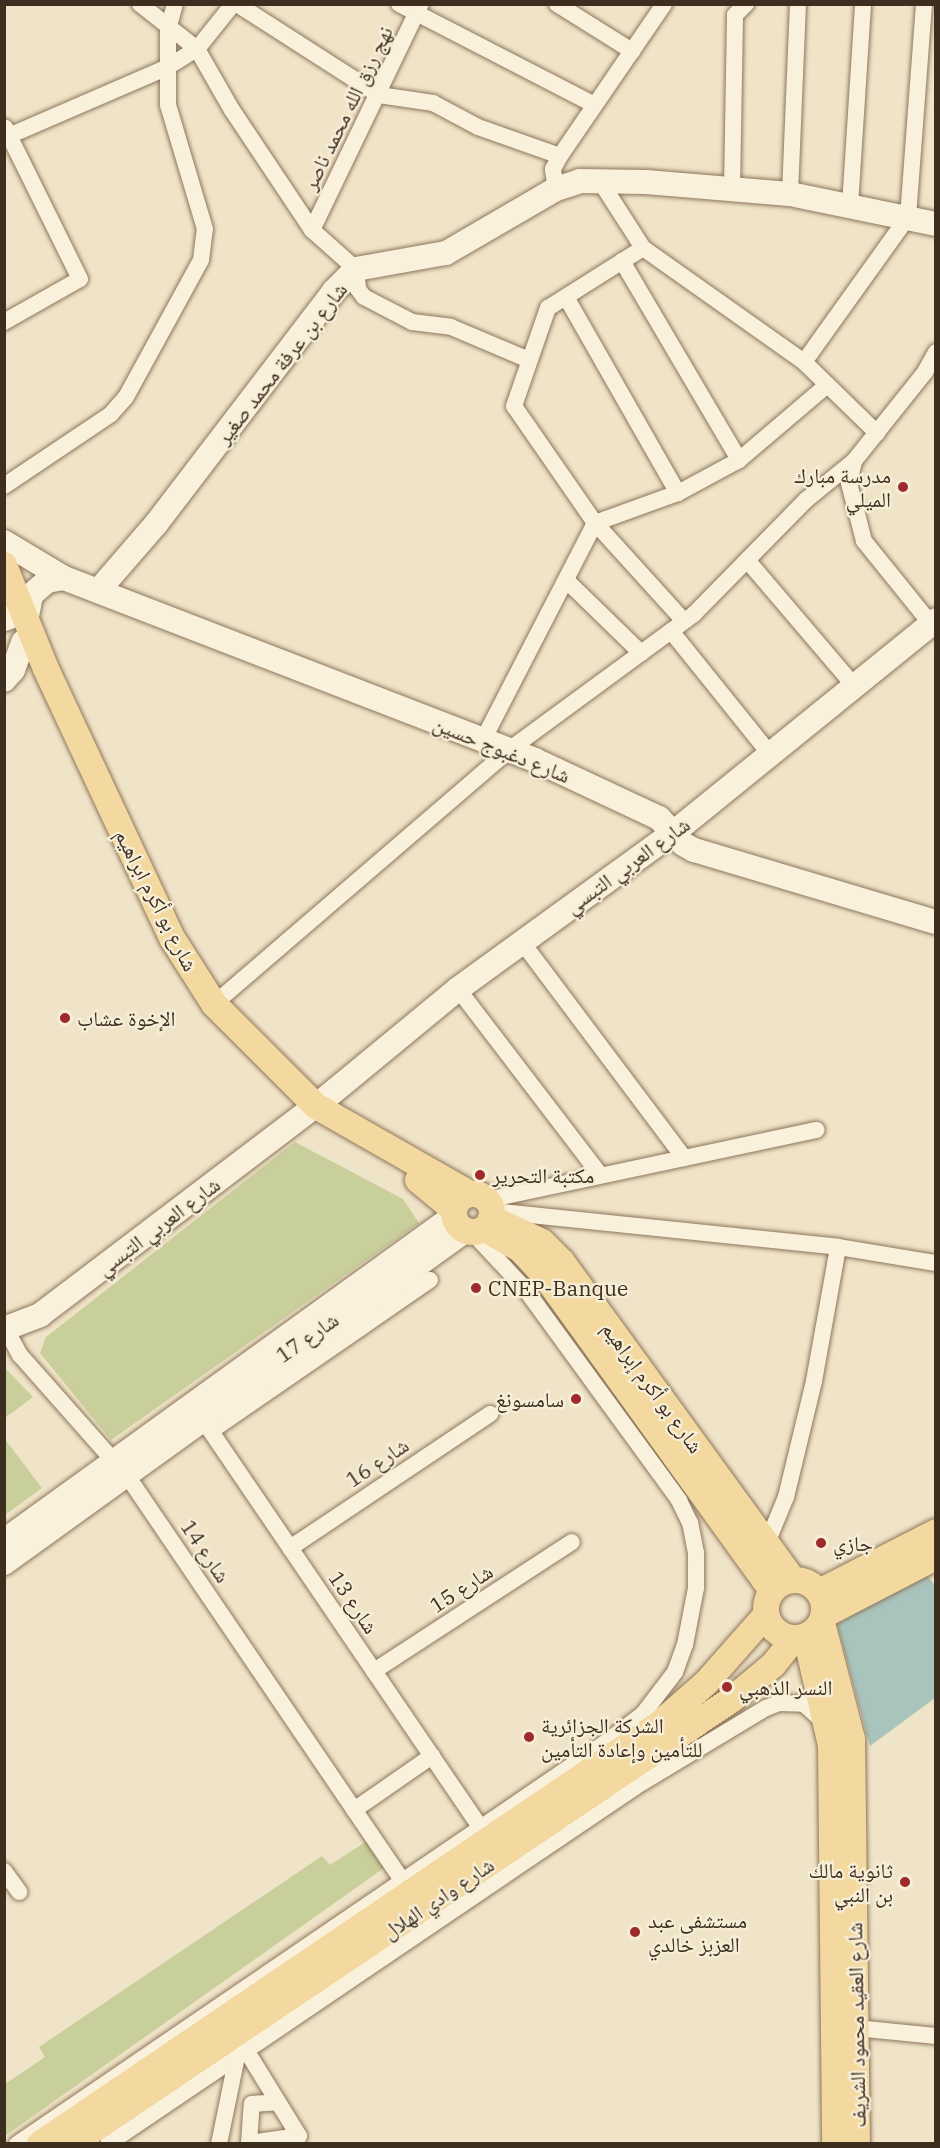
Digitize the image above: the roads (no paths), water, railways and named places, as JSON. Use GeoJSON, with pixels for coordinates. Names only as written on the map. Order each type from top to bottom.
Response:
{"type":"FeatureCollection","features":[{"type":"Feature","properties":{"kind":"main road","name":"شارع بو أكرم ابراهيم"},"geometry":{"type":"LineString","coordinates":[[4,565],[11,615],[23,642],[161,940],[182,976],[208,1012],[311,1109],[474,1215]]}},
{"type":"Feature","properties":{"kind":"main road","name":"شارع بو أكرم ابراهيم"},"geometry":{"type":"LineString","coordinates":[[11,615],[46,669],[172,939],[214,1004],[311,1109]]}},
{"type":"Feature","properties":{"kind":"main road","name":"شارع بو أكرم إبراهيم"},"geometry":{"type":"LineString","coordinates":[[474,1215],[542,1242],[562,1262],[767,1543],[777,1595]]}},
{"type":"Feature","properties":{"kind":"main road","name":"شارع بو أكرم إبراهيم"},"geometry":{"type":"LineString","coordinates":[[474,1215],[520,1249],[545,1276],[777,1595]]}},
{"type":"Feature","properties":{"kind":"main road","name":"شارع وادي الهلال"},"geometry":{"type":"LineString","coordinates":[[72,2144],[731,1700],[774,1665],[813,1621],[936,1532]]}},
{"type":"Feature","properties":{"kind":"main road","name":"شارع وادي الهلال"},"geometry":{"type":"LineString","coordinates":[[813,1621],[936,1557]]}},
{"type":"Feature","properties":{"kind":"main road"},"geometry":{"type":"LineString","coordinates":[[812,1585],[813,1621],[776,1631],[777,1595],[812,1585]]}},
{"type":"Feature","properties":{"kind":"main road","name":"شارع وادي الهلال"},"geometry":{"type":"LineString","coordinates":[[40,2144],[627,1747],[706,1683],[777,1595]]}},
{"type":"Feature","properties":{"kind":"main road","name":"شارع العقيد محمود الشريف"},"geometry":{"type":"LineString","coordinates":[[813,1621],[828,1727],[835,2144]]}},
{"type":"Feature","properties":{"kind":"main road","name":"شارع العقيد محمود الشريف"},"geometry":{"type":"LineString","coordinates":[[813,1621],[852,1739],[857,2144]]}},
{"type":"Feature","properties":{"kind":"street"},"geometry":{"type":"LineString","coordinates":[[140,4],[168,30],[197,49],[232,110],[312,230],[356,269],[358,289],[364,297],[412,322],[451,327],[529,360]]}},
{"type":"Feature","properties":{"kind":"street"},"geometry":{"type":"LineString","coordinates":[[4,486],[89,431],[118,405],[201,260],[205,229],[168,105],[166,68],[168,30],[175,4]]}},
{"type":"Feature","properties":{"kind":"street"},"geometry":{"type":"LineString","coordinates":[[4,322],[80,279],[6,134],[166,68],[197,49],[235,4],[379,95],[433,103],[478,127],[560,156]]}},
{"type":"Feature","properties":{"kind":"street"},"geometry":{"type":"LineString","coordinates":[[399,4],[419,10],[595,105]]}},
{"type":"Feature","properties":{"kind":"street"},"geometry":{"type":"LineString","coordinates":[[557,4],[632,51]]}},
{"type":"Feature","properties":{"kind":"street"},"geometry":{"type":"LineString","coordinates":[[556,189],[554,169],[560,156],[664,4]]}},
{"type":"Feature","properties":{"kind":"street"},"geometry":{"type":"LineString","coordinates":[[732,189],[735,15],[746,4]]}},
{"type":"Feature","properties":{"kind":"street"},"geometry":{"type":"LineString","coordinates":[[789,194],[798,4]]}},
{"type":"Feature","properties":{"kind":"street"},"geometry":{"type":"LineString","coordinates":[[850,206],[863,4]]}},
{"type":"Feature","properties":{"kind":"street"},"geometry":{"type":"LineString","coordinates":[[804,362],[908,217],[924,4]]}},
{"type":"Feature","properties":{"kind":"street","name":"نهج رزق الله محمد ناصر"},"geometry":{"type":"LineString","coordinates":[[312,230],[419,10]]}},
{"type":"Feature","properties":{"kind":"street","name":"شارع بن عرفة محمد صغير"},"geometry":{"type":"LineString","coordinates":[[98,591],[156,524],[333,291],[356,269],[446,253],[556,189],[580,181],[789,194],[936,224]]}},
{"type":"Feature","properties":{"kind":"street"},"geometry":{"type":"LineString","coordinates":[[600,181],[644,248],[804,362],[877,433]]}},
{"type":"Feature","properties":{"kind":"street"},"geometry":{"type":"LineString","coordinates":[[644,248],[548,308],[514,406],[595,523],[678,626],[770,754]]}},
{"type":"Feature","properties":{"kind":"street"},"geometry":{"type":"LineString","coordinates":[[622,261],[739,460]]}},
{"type":"Feature","properties":{"kind":"street"},"geometry":{"type":"LineString","coordinates":[[566,297],[678,493]]}},
{"type":"Feature","properties":{"kind":"street"},"geometry":{"type":"LineString","coordinates":[[214,1004],[509,750],[678,626],[806,500],[854,461],[925,372],[936,352]]}},
{"type":"Feature","properties":{"kind":"street"},"geometry":{"type":"LineString","coordinates":[[483,740],[595,523],[678,493],[739,460],[827,385]]}},
{"type":"Feature","properties":{"kind":"street"},"geometry":{"type":"LineString","coordinates":[[854,461],[849,483],[864,541],[933,622]]}},
{"type":"Feature","properties":{"kind":"street","name":"شارع دغبوج حسين"},"geometry":{"type":"LineString","coordinates":[[4,542],[63,578],[509,750],[659,818],[694,850],[935,920]]}},
{"type":"Feature","properties":{"kind":"street"},"geometry":{"type":"LineString","coordinates":[[747,560],[855,687]]}},
{"type":"Feature","properties":{"kind":"street"},"geometry":{"type":"LineString","coordinates":[[11,615],[47,581],[63,578]]}},
{"type":"Feature","properties":{"kind":"street"},"geometry":{"type":"LineString","coordinates":[[566,580],[641,653]]}},
{"type":"Feature","properties":{"kind":"street","name":"شارع العربي التبسي"},"geometry":{"type":"LineString","coordinates":[[5,1329],[40,1315],[311,1109],[458,989],[673,833],[933,622]]}},
{"type":"Feature","properties":{"kind":"street"},"geometry":{"type":"LineString","coordinates":[[4,680],[13,670],[23,642]]}},
{"type":"Feature","properties":{"kind":"street"},"geometry":{"type":"LineString","coordinates":[[522,942],[684,1158]]}},
{"type":"Feature","properties":{"kind":"street"},"geometry":{"type":"LineString","coordinates":[[458,989],[600,1175]]}},
{"type":"Feature","properties":{"kind":"street"},"geometry":{"type":"LineString","coordinates":[[4,1541],[202,1418],[474,1215],[600,1175],[817,1130]]}},
{"type":"Feature","properties":{"kind":"street"},"geometry":{"type":"LineString","coordinates":[[474,1215],[838,1247],[936,1263]]}},
{"type":"Feature","properties":{"kind":"street","name":"شارع وادي الهلال"},"geometry":{"type":"LineString","coordinates":[[474,1215],[525,1289],[679,1500],[690,1523],[696,1553],[692,1617],[675,1672],[644,1714],[627,1747],[585,1756]]}},
{"type":"Feature","properties":{"kind":"street"},"geometry":{"type":"LineString","coordinates":[[767,1543],[786,1497],[814,1381],[838,1247]]}},
{"type":"Feature","properties":{"kind":"street","name":"شارع 17"},"geometry":{"type":"LineString","coordinates":[[202,1418],[430,1280]]}},
{"type":"Feature","properties":{"kind":"street","name":"شارع 14"},"geometry":{"type":"LineString","coordinates":[[5,1329],[20,1355],[122,1469],[402,1880]]}},
{"type":"Feature","properties":{"kind":"street","name":"شارع 16"},"geometry":{"type":"LineString","coordinates":[[290,1548],[489,1414]]}},
{"type":"Feature","properties":{"kind":"street","name":"شارع 13"},"geometry":{"type":"LineString","coordinates":[[202,1418],[480,1827]]}},
{"type":"Feature","properties":{"kind":"street"},"geometry":{"type":"LineString","coordinates":[[4,1563],[122,1469]]}},
{"type":"Feature","properties":{"kind":"street","name":"شارع 15"},"geometry":{"type":"LineString","coordinates":[[374,1671],[572,1542]]}},
{"type":"Feature","properties":{"kind":"street","name":"شارع وادي الهلال"},"geometry":{"type":"LineString","coordinates":[[108,2144],[635,1787],[766,1708],[779,1702],[804,1704],[828,1727]]}},
{"type":"Feature","properties":{"kind":"street","name":"شارع وادي الهلال"},"geometry":{"type":"LineString","coordinates":[[17,2144],[644,1714]]}},
{"type":"Feature","properties":{"kind":"street"},"geometry":{"type":"LineString","coordinates":[[354,1810],[432,1756]]}},
{"type":"Feature","properties":{"kind":"street"},"geometry":{"type":"LineString","coordinates":[[4,1871],[19,1892]]}},
{"type":"Feature","properties":{"kind":"street"},"geometry":{"type":"LineString","coordinates":[[856,2028],[936,2036]]}},
{"type":"Feature","properties":{"kind":"street"},"geometry":{"type":"LineString","coordinates":[[242,2053],[278,2102]]}},
{"type":"Feature","properties":{"kind":"street"},"geometry":{"type":"LineString","coordinates":[[219,2144],[242,2053]]}},
{"type":"Feature","properties":{"kind":"water"},"geometry":{"type":"Polygon","coordinates":[[[925,1571],[935,1586],[935,1698],[870,1746],[837,1624],[925,1571]]]}},
{"type":"Feature","properties":{"kind":"place","name":"مدرسة مبارك الميلي"},"geometry":{"type":"Point","coordinates":[903,487]}},
{"type":"Feature","properties":{"kind":"place","name":"الإخوة عشاب"},"geometry":{"type":"Point","coordinates":[65,1018]}},
{"type":"Feature","properties":{"kind":"place","name":"مكتبة التحرير"},"geometry":{"type":"Point","coordinates":[480,1175]}},
{"type":"Feature","properties":{"kind":"place","name":"CNEP-Banque"},"geometry":{"type":"Point","coordinates":[476,1288]}},
{"type":"Feature","properties":{"kind":"place","name":"سامسونغ"},"geometry":{"type":"Point","coordinates":[576,1399]}},
{"type":"Feature","properties":{"kind":"place","name":"جازي"},"geometry":{"type":"Point","coordinates":[821,1543]}},
{"type":"Feature","properties":{"kind":"place","name":"النسر الذهبي"},"geometry":{"type":"Point","coordinates":[727,1687]}},
{"type":"Feature","properties":{"kind":"place","name":"الشركة الجزائرية للتأمين وإعادة التأمين"},"geometry":{"type":"Point","coordinates":[529,1737]}},
{"type":"Feature","properties":{"kind":"place","name":"ثانوية مالك بن النبي"},"geometry":{"type":"Point","coordinates":[905,1882]}},
{"type":"Feature","properties":{"kind":"place","name":"مستشفى عبد العزبز خالدي"},"geometry":{"type":"Point","coordinates":[635,1932]}}]}
